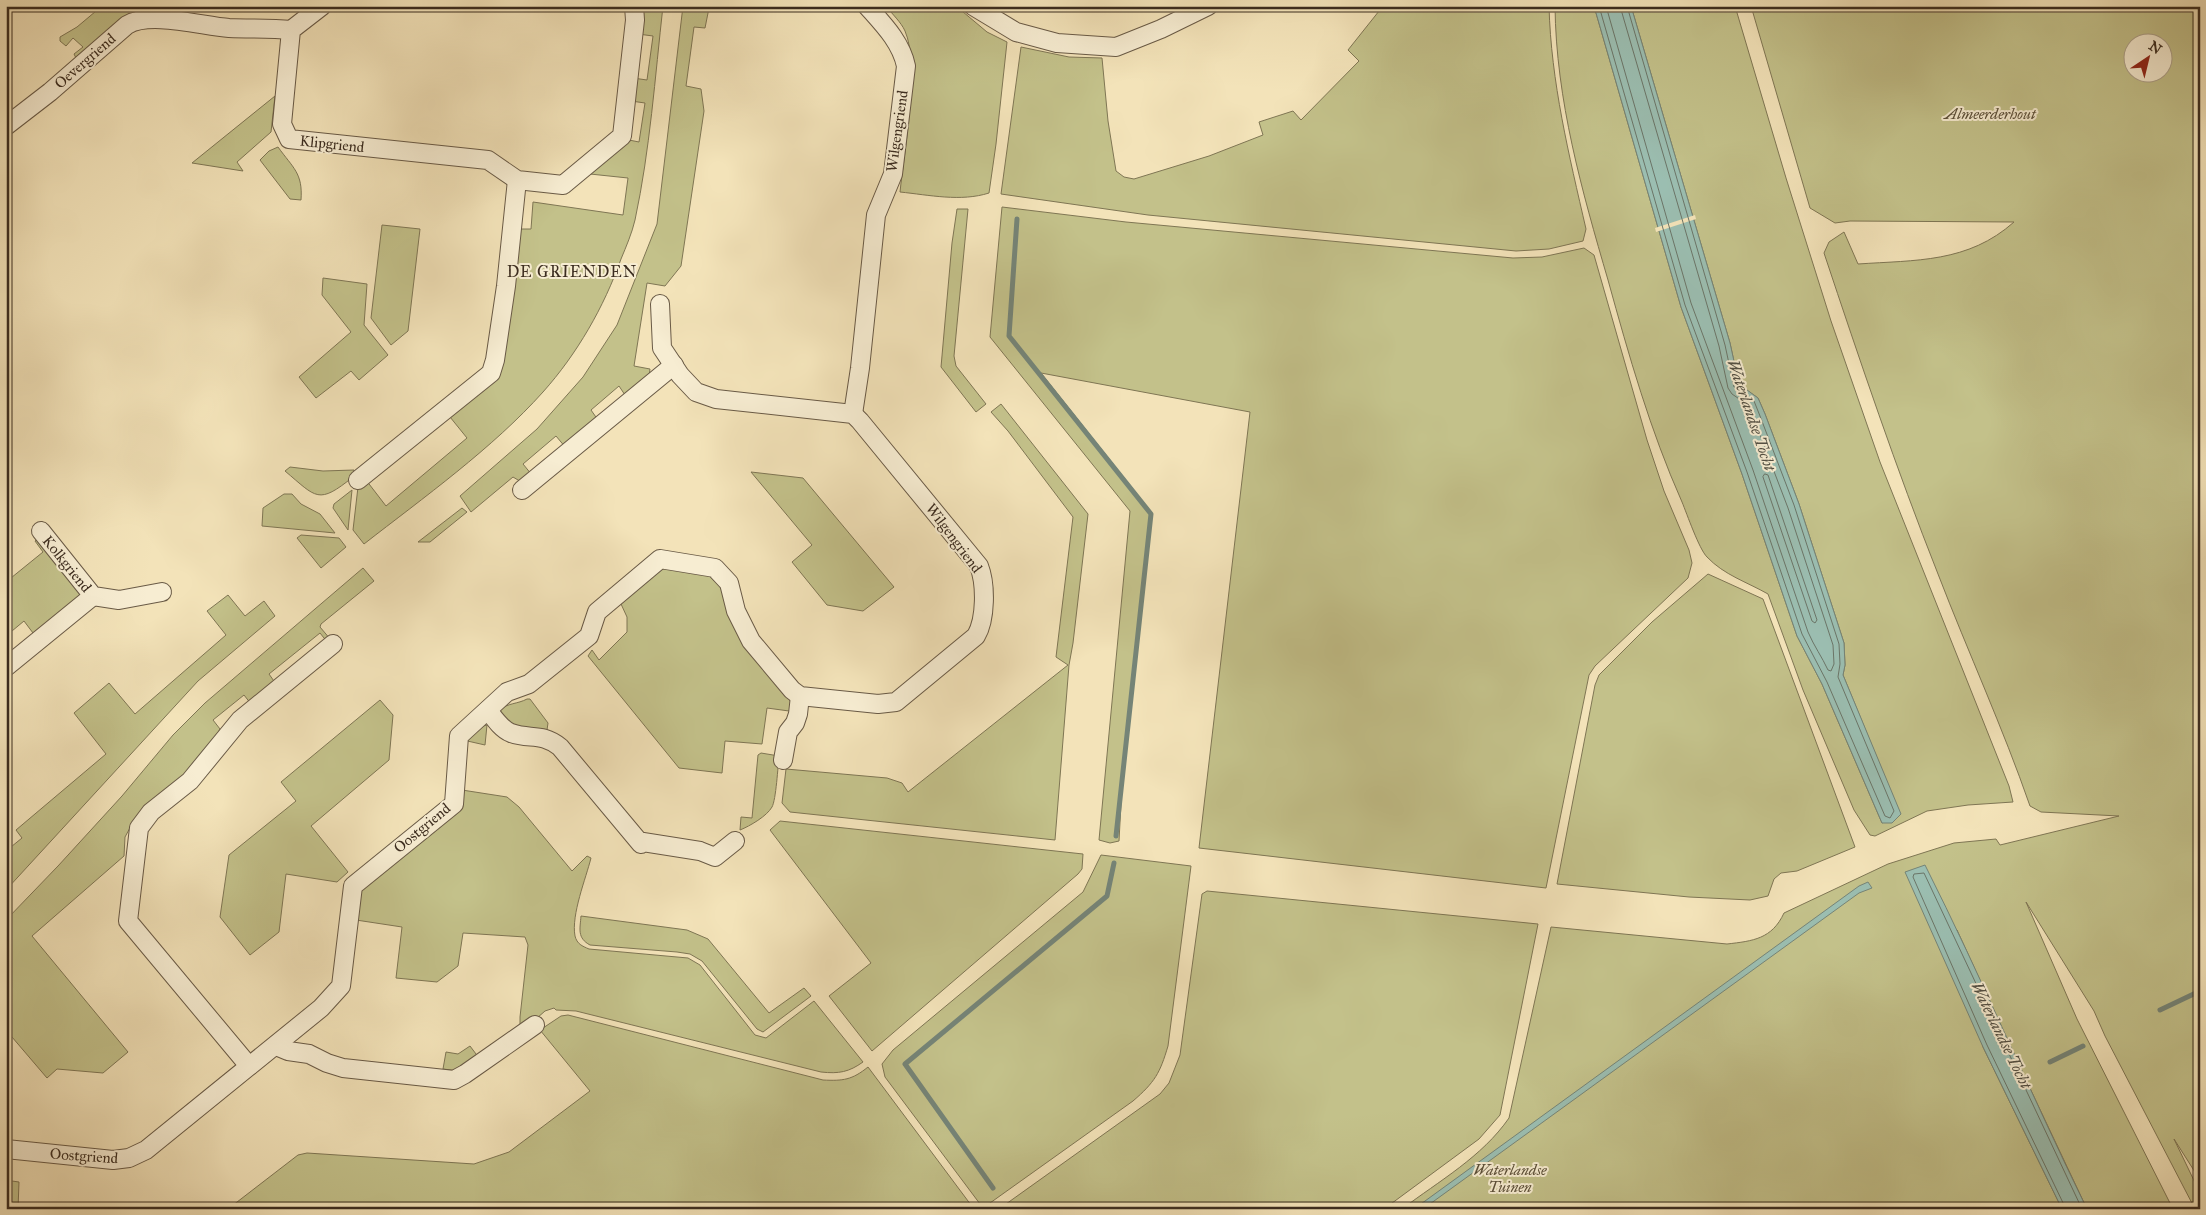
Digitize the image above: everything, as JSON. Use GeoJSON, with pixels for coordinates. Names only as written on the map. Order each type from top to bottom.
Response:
{"type":"FeatureCollection","features":[{"type":"Feature","properties":{"kind":"street"},"geometry":{"type":"LineString","coordinates":[[291,30],[322,6]]}},
{"type":"Feature","properties":{"kind":"street","name":"Klipgriend"},"geometry":{"type":"LineString","coordinates":[[291,30],[282,124],[289,139],[488,160],[517,180],[563,186],[622,136],[634,6]]}},
{"type":"Feature","properties":{"kind":"street","name":"Wilgengriend"},"geometry":{"type":"LineString","coordinates":[[800,696],[878,704],[896,702],[968,644],[979,630],[982,607],[983,576],[979,566],[860,420],[853,414],[860,368],[876,216],[893,174],[906,66],[903,54],[897,43],[867,6]]}},
{"type":"Feature","properties":{"kind":"street"},"geometry":{"type":"LineString","coordinates":[[973,6],[1016,32],[1057,42],[1116,47],[1161,29],[1208,6]]}},
{"type":"Feature","properties":{"kind":"street","name":"Oevergriend"},"geometry":{"type":"LineString","coordinates":[[6,126],[50,92],[134,21],[159,20],[230,28],[291,30]]}},
{"type":"Feature","properties":{"kind":"street"},"geometry":{"type":"LineString","coordinates":[[358,480],[491,372],[495,360],[504,295],[517,180]]}},
{"type":"Feature","properties":{"kind":"street"},"geometry":{"type":"LineString","coordinates":[[660,304],[662,348],[674,366],[696,392],[716,399],[853,414]]}},
{"type":"Feature","properties":{"kind":"street"},"geometry":{"type":"LineString","coordinates":[[522,490],[674,366]]}},
{"type":"Feature","properties":{"kind":"street","name":"Kolkgriend"},"geometry":{"type":"LineString","coordinates":[[41,531],[93,596],[119,600],[162,592]]}},
{"type":"Feature","properties":{"kind":"street"},"geometry":{"type":"LineString","coordinates":[[736,841],[715,857],[700,851],[643,842],[641,844],[560,747],[549,738],[510,733],[498,723],[488,710],[507,692],[530,684],[589,636],[597,612],[660,559],[716,568],[729,583],[736,611],[751,641],[792,690],[800,696],[795,723],[788,732],[784,760]]}},
{"type":"Feature","properties":{"kind":"street","name":"Kolkgriend"},"geometry":{"type":"LineString","coordinates":[[6,667],[93,596]]}},
{"type":"Feature","properties":{"kind":"street"},"geometry":{"type":"LineString","coordinates":[[249,1066],[128,921],[138,828],[152,812],[190,781],[240,720],[333,644]]}},
{"type":"Feature","properties":{"kind":"street","name":"Oostgriend"},"geometry":{"type":"LineString","coordinates":[[6,1149],[113,1160],[129,1158],[146,1150],[276,1046],[338,991],[341,986],[353,886],[454,804],[459,736],[488,710]]}},
{"type":"Feature","properties":{"kind":"street"},"geometry":{"type":"LineString","coordinates":[[276,1046],[288,1051],[309,1054],[343,1068],[454,1080],[535,1025]]}},
{"type":"Feature","properties":{"kind":"green space"},"geometry":{"type":"Polygon","coordinates":[[[102,6],[144,6],[145,12],[133,13],[125,17],[76,58],[74,54],[83,47],[73,38],[66,46],[60,41],[60,37],[77,27],[102,6]]]}},
{"type":"Feature","properties":{"kind":"green space"},"geometry":{"type":"Polygon","coordinates":[[[646,6],[663,6],[645,167],[632,230],[598,312],[567,362],[523,413],[457,472],[364,544],[353,530],[358,487],[366,480],[386,506],[467,438],[450,417],[496,378],[519,229],[531,229],[533,202],[623,215],[628,178],[590,174],[629,140],[639,142],[645,103],[631,101],[633,78],[647,80],[653,36],[638,34],[642,10],[646,6]]]}},
{"type":"Feature","properties":{"kind":"green space"},"geometry":{"type":"Polygon","coordinates":[[[683,6],[709,8],[705,28],[694,27],[686,86],[701,89],[704,111],[681,266],[665,286],[647,283],[634,366],[650,369],[649,376],[627,398],[619,386],[591,410],[598,420],[566,448],[556,436],[523,464],[532,475],[523,483],[513,477],[471,512],[460,496],[537,429],[583,377],[617,325],[657,224],[683,6]]]}},
{"type":"Feature","properties":{"kind":"green space"},"geometry":{"type":"Polygon","coordinates":[[[886,6],[956,6],[987,32],[1007,42],[989,193],[978,196],[956,197],[900,192],[910,110],[911,65],[905,31],[886,6]]]}},
{"type":"Feature","properties":{"kind":"green space"},"geometry":{"type":"Polygon","coordinates":[[[1383,6],[1549,6],[1550,34],[1557,90],[1567,146],[1586,229],[1583,241],[1549,249],[1516,251],[1148,215],[1001,194],[1021,47],[1069,57],[1102,58],[1108,121],[1116,171],[1124,177],[1134,179],[1209,156],[1263,135],[1259,122],[1293,111],[1301,120],[1359,61],[1348,50],[1383,6]]]}},
{"type":"Feature","properties":{"kind":"green space"},"geometry":{"type":"Polygon","coordinates":[[[1555,6],[1594,6],[1681,307],[1742,474],[1797,636],[1822,684],[1882,823],[1900,814],[1843,675],[1845,665],[1844,643],[1799,504],[1758,398],[1739,385],[1730,343],[1631,6],[1735,6],[1831,321],[1880,462],[2009,786],[2013,802],[1968,805],[1927,811],[1875,836],[1870,835],[1854,810],[1803,690],[1768,594],[1721,569],[1704,553],[1670,475],[1650,420],[1589,213],[1565,111],[1556,41],[1555,6]]]}},
{"type":"Feature","properties":{"kind":"green space"},"geometry":{"type":"Polygon","coordinates":[[[1751,6],[2200,6],[2200,1180],[2174,1139],[2200,1193],[2200,1209],[2195,1209],[2105,1036],[2094,1011],[2026,902],[2077,1019],[2173,1209],[2087,1209],[1957,930],[1983,1047],[2062,1209],[1402,1209],[1473,1157],[1509,1118],[1551,927],[1727,944],[1745,942],[1768,933],[1779,922],[1784,913],[1888,864],[1954,843],[1996,839],[2000,845],[2119,816],[2041,812],[2030,806],[1949,603],[1908,494],[1824,253],[1829,242],[1844,232],[1858,264],[1900,262],[1940,257],[1978,245],[2014,222],[1850,221],[1835,223],[1810,208],[1751,6]]]}},
{"type":"Feature","properties":{"kind":"green space"},"geometry":{"type":"Polygon","coordinates":[[[275,96],[271,132],[237,162],[243,171],[192,163],[275,96]]]}},
{"type":"Feature","properties":{"kind":"green space"},"geometry":{"type":"Polygon","coordinates":[[[278,147],[299,177],[301,200],[290,199],[260,160],[269,151],[278,147]]]}},
{"type":"Feature","properties":{"kind":"green space"},"geometry":{"type":"Polygon","coordinates":[[[1002,207],[1126,222],[1513,258],[1542,257],[1584,248],[1594,255],[1647,440],[1664,491],[1689,550],[1692,563],[1688,578],[1595,666],[1589,675],[1546,888],[1199,848],[1250,412],[1041,373],[1152,513],[1122,785],[1119,841],[1110,843],[1099,840],[1130,511],[990,337],[1002,207]]]}},
{"type":"Feature","properties":{"kind":"green space"},"geometry":{"type":"Polygon","coordinates":[[[957,209],[968,209],[954,356],[956,366],[986,404],[976,412],[941,367],[952,243],[957,209]]]}},
{"type":"Feature","properties":{"kind":"green space"},"geometry":{"type":"Polygon","coordinates":[[[382,225],[420,229],[408,331],[391,345],[371,318],[382,225]]]}},
{"type":"Feature","properties":{"kind":"green space"},"geometry":{"type":"Polygon","coordinates":[[[323,278],[367,284],[364,325],[388,355],[359,380],[351,371],[316,398],[299,377],[351,332],[322,295],[323,278]]]}},
{"type":"Feature","properties":{"kind":"green space"},"geometry":{"type":"Polygon","coordinates":[[[1001,404],[1088,514],[1069,665],[1055,840],[790,812],[782,803],[786,769],[887,778],[902,783],[908,792],[1068,665],[1056,657],[1073,517],[1008,431],[991,412],[1001,404]]]}},
{"type":"Feature","properties":{"kind":"green space"},"geometry":{"type":"Polygon","coordinates":[[[290,467],[323,471],[354,470],[353,477],[341,486],[325,495],[318,495],[304,487],[285,471],[290,467]]]}},
{"type":"Feature","properties":{"kind":"green space"},"geometry":{"type":"Polygon","coordinates":[[[751,472],[803,478],[894,587],[863,611],[827,605],[792,562],[812,545],[751,472]]]}},
{"type":"Feature","properties":{"kind":"green space"},"geometry":{"type":"Polygon","coordinates":[[[352,490],[348,530],[333,508],[334,504],[352,490]]]}},
{"type":"Feature","properties":{"kind":"green space"},"geometry":{"type":"Polygon","coordinates":[[[284,494],[292,494],[301,504],[320,514],[335,533],[262,526],[263,508],[284,494]]]}},
{"type":"Feature","properties":{"kind":"green space"},"geometry":{"type":"Polygon","coordinates":[[[462,508],[467,512],[430,542],[418,542],[462,508]]]}},
{"type":"Feature","properties":{"kind":"green space"},"geometry":{"type":"Polygon","coordinates":[[[50,529],[96,588],[36,637],[24,621],[6,636],[6,582],[43,552],[35,541],[50,529]]]}},
{"type":"Feature","properties":{"kind":"green space"},"geometry":{"type":"Polygon","coordinates":[[[301,535],[339,538],[346,547],[321,568],[297,538],[301,535]]]}},
{"type":"Feature","properties":{"kind":"green space"},"geometry":{"type":"Polygon","coordinates":[[[660,564],[703,570],[718,584],[795,701],[795,707],[789,711],[767,708],[762,744],[725,741],[722,773],[679,768],[588,656],[592,650],[599,660],[627,632],[627,617],[621,604],[625,593],[660,564]]]}},
{"type":"Feature","properties":{"kind":"green space"},"geometry":{"type":"Polygon","coordinates":[[[363,568],[374,581],[321,624],[320,627],[331,640],[328,643],[320,633],[269,674],[276,684],[251,704],[244,695],[213,720],[220,729],[203,757],[180,782],[131,826],[125,837],[124,856],[32,936],[128,1052],[103,1073],[57,1069],[47,1078],[6,1030],[6,920],[122,796],[173,735],[205,703],[363,568]]]}},
{"type":"Feature","properties":{"kind":"green space"},"geometry":{"type":"Polygon","coordinates":[[[1708,574],[1763,599],[1855,847],[1797,871],[1781,873],[1774,879],[1768,896],[1750,900],[1689,897],[1557,884],[1595,685],[1599,675],[1652,622],[1708,574]]]}},
{"type":"Feature","properties":{"kind":"green space"},"geometry":{"type":"Polygon","coordinates":[[[228,595],[245,616],[264,601],[275,616],[198,681],[6,890],[6,851],[22,838],[16,830],[106,754],[74,713],[109,683],[135,714],[226,635],[207,611],[228,595]]]}},
{"type":"Feature","properties":{"kind":"green space"},"geometry":{"type":"Polygon","coordinates":[[[530,699],[548,723],[547,730],[513,728],[501,718],[500,710],[530,699]]]}},
{"type":"Feature","properties":{"kind":"green space"},"geometry":{"type":"Polygon","coordinates":[[[380,700],[393,715],[389,760],[311,826],[348,872],[337,882],[286,874],[279,932],[250,955],[220,917],[229,855],[296,801],[281,782],[380,700]]]}},
{"type":"Feature","properties":{"kind":"green space"},"geometry":{"type":"Polygon","coordinates":[[[487,725],[485,745],[463,740],[480,727],[487,725]]]}},
{"type":"Feature","properties":{"kind":"green space"},"geometry":{"type":"Polygon","coordinates":[[[761,753],[779,756],[776,790],[772,807],[762,817],[740,830],[741,817],[752,818],[758,755],[761,753]]]}},
{"type":"Feature","properties":{"kind":"green space"},"geometry":{"type":"Polygon","coordinates":[[[462,790],[507,797],[519,807],[572,871],[587,856],[591,858],[574,927],[577,941],[582,946],[589,949],[688,958],[700,965],[755,1035],[766,1038],[814,1001],[863,1062],[844,1072],[821,1072],[576,1011],[556,1010],[554,1008],[545,1011],[520,1033],[528,945],[525,937],[463,933],[458,966],[437,982],[396,978],[402,927],[356,920],[358,895],[364,882],[462,790]]]}},
{"type":"Feature","properties":{"kind":"green space"},"geometry":{"type":"Polygon","coordinates":[[[780,821],[1083,854],[1082,869],[872,1051],[829,996],[871,963],[770,830],[780,821]]]}},
{"type":"Feature","properties":{"kind":"green space"},"geometry":{"type":"Polygon","coordinates":[[[1101,855],[1191,866],[1168,1046],[1165,1055],[1152,1082],[1133,1101],[983,1208],[885,1077],[882,1064],[893,1050],[1083,892],[1101,855]]]}},
{"type":"Feature","properties":{"kind":"green space"},"geometry":{"type":"Polygon","coordinates":[[[1207,891],[1538,924],[1500,1115],[1479,1139],[1384,1209],[999,1209],[1160,1094],[1169,1083],[1180,1055],[1202,894],[1207,891]]]}},
{"type":"Feature","properties":{"kind":"green space"},"geometry":{"type":"Polygon","coordinates":[[[581,916],[687,930],[708,939],[769,1013],[804,988],[811,996],[763,1032],[757,1029],[702,961],[690,954],[677,952],[590,945],[581,936],[581,916]]]}},
{"type":"Feature","properties":{"kind":"green space"},"geometry":{"type":"Polygon","coordinates":[[[568,1015],[823,1080],[847,1079],[868,1067],[971,1205],[967,1209],[228,1209],[298,1155],[307,1153],[474,1164],[509,1152],[590,1091],[540,1030],[561,1016],[568,1015]]]}},
{"type":"Feature","properties":{"kind":"green space"},"geometry":{"type":"Polygon","coordinates":[[[470,1046],[479,1058],[459,1071],[443,1069],[446,1052],[458,1054],[470,1046]]]}},
{"type":"Feature","properties":{"kind":"green space"},"geometry":{"type":"Polygon","coordinates":[[[12,1181],[19,1182],[18,1209],[6,1209],[6,1191],[12,1181]]]}},
{"type":"Feature","properties":{"kind":"water","name":"Waterlandse Tocht"},"geometry":{"type":"Polygon","coordinates":[[[1594,6],[1631,6],[1730,343],[1739,384],[1758,398],[1799,504],[1844,643],[1845,665],[1843,675],[1901,814],[1892,823],[1882,823],[1822,684],[1797,636],[1742,474],[1681,307],[1594,6]]]}},
{"type":"Feature","properties":{"kind":"water","name":"Waterlandse Tocht"},"geometry":{"type":"Polygon","coordinates":[[[1925,865],[2087,1209],[2062,1209],[1983,1047],[1905,872],[1925,865]]]}},
{"type":"Feature","properties":{"kind":"water"},"geometry":{"type":"Polygon","coordinates":[[[1868,882],[1872,888],[1859,893],[1423,1209],[1414,1209],[1859,886],[1868,882]]]}},
{"type":"Feature","properties":{"kind":"pier"},"geometry":{"type":"Polygon","coordinates":[[[1695,215],[1696,219],[1656,232],[1655,228],[1695,215]]]}},
{"type":"Feature","properties":{"kind":"waterway"},"geometry":{"type":"LineString","coordinates":[[1017,219],[1009,336],[1151,514],[1116,836]]}},
{"type":"Feature","properties":{"kind":"waterway"},"geometry":{"type":"LineString","coordinates":[[993,1188],[905,1064],[1107,896],[1114,863]]}},
{"type":"Feature","properties":{"kind":"waterway"},"geometry":{"type":"LineString","coordinates":[[2160,1010],[2200,991]]}},
{"type":"Feature","properties":{"kind":"waterway"},"geometry":{"type":"LineString","coordinates":[[2050,1062],[2083,1046]]}},
{"type":"Feature","properties":{"kind":"district","name":"DE GRIENDEN"},"geometry":{"type":"Point","coordinates":[572,271]}},
{"type":"Feature","properties":{"kind":"park label","name":"Almeerderhout"},"geometry":{"type":"Point","coordinates":[1990,114]}},
{"type":"Feature","properties":{"kind":"park label","name":"Waterlandse Tuinen"},"geometry":{"type":"Point","coordinates":[1510,1178]}}]}
